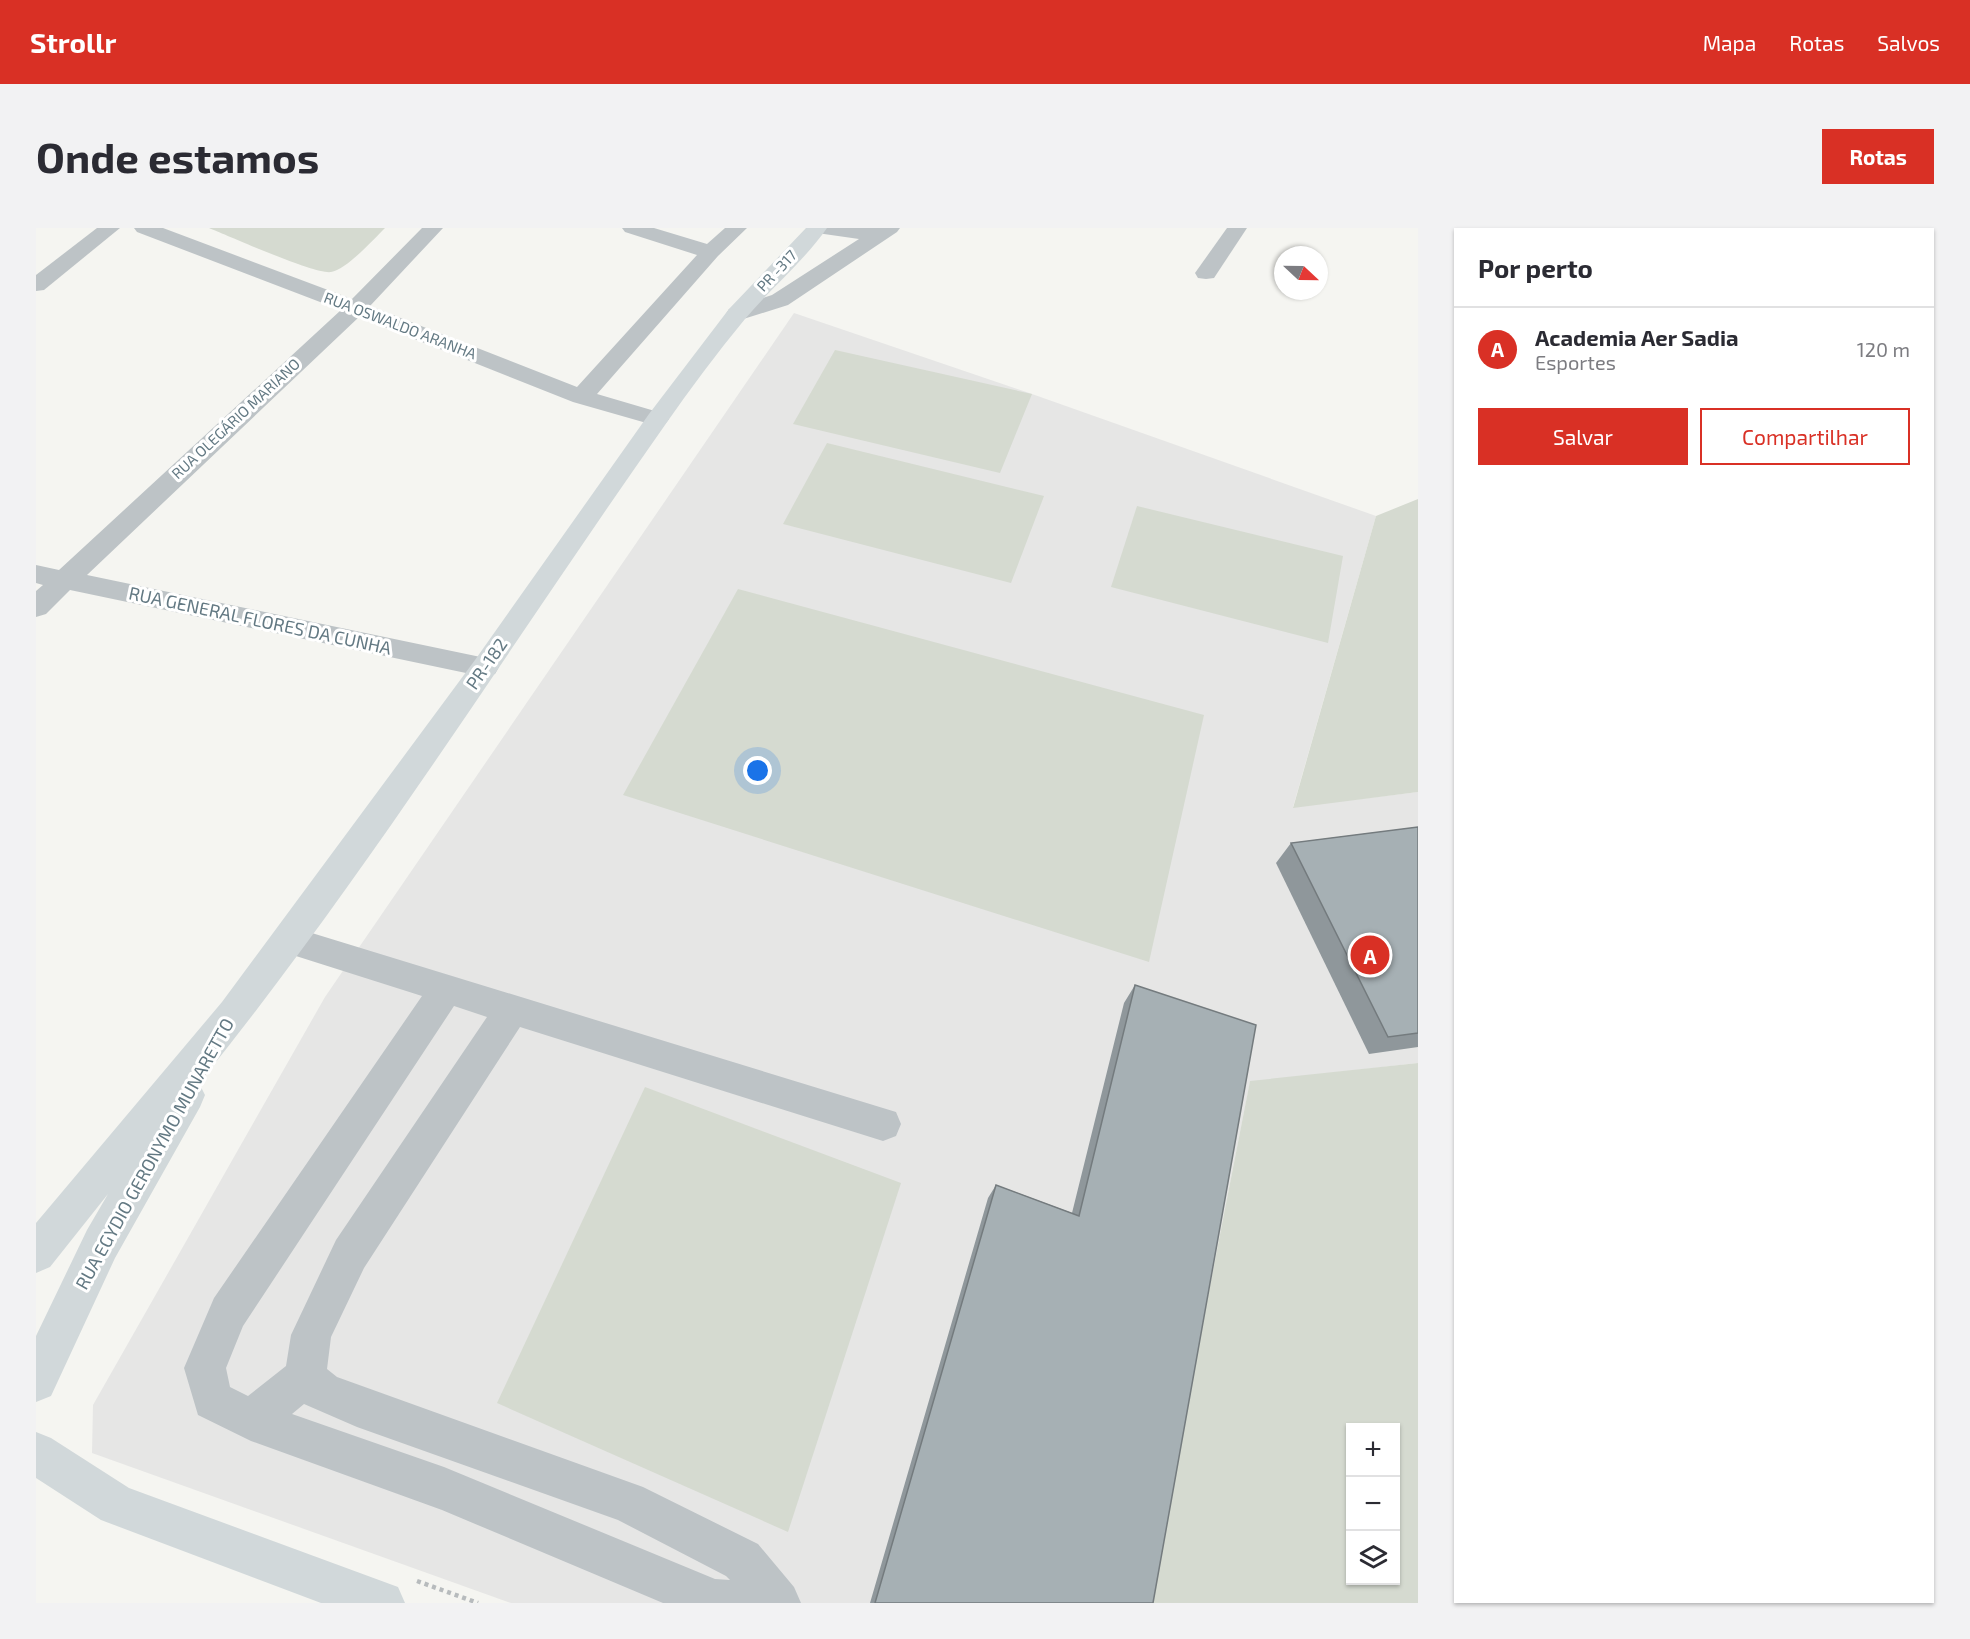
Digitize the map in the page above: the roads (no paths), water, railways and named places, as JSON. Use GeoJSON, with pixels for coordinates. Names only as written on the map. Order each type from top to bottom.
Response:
{"type":"FeatureCollection","features":[{"type":"Feature","properties":{"kind":"main road","name":"PR -317"},"geometry":{"type":"LineString","coordinates":[[737,314],[817,228]]}},
{"type":"Feature","properties":{"kind":"main road","name":"PR-182"},"geometry":{"type":"LineString","coordinates":[[234,1012],[289,940],[485,667],[657,419],[737,314]]}},
{"type":"Feature","properties":{"kind":"main road","name":"RUA EGYDIO GERONYMO MUNARETTO"},"geometry":{"type":"LineString","coordinates":[[36,1253],[234,1012]]}},
{"type":"Feature","properties":{"kind":"main road","name":"RUA EGYDIO GERONYMO MUNARETTO"},"geometry":{"type":"LineString","coordinates":[[36,1381],[101,1244],[234,1012]]}},
{"type":"Feature","properties":{"kind":"main road"},"geometry":{"type":"LineString","coordinates":[[36,1454],[116,1505],[382,1603]]}},
{"type":"Feature","properties":{"kind":"street"},"geometry":{"type":"LineString","coordinates":[[36,285],[110,228]]}},
{"type":"Feature","properties":{"kind":"street","name":"RUA OSWALDO ARANHA"},"geometry":{"type":"LineString","coordinates":[[144,228],[581,397],[657,419]]}},
{"type":"Feature","properties":{"kind":"street","name":"RUA OLEGÁRIO MARIANO"},"geometry":{"type":"LineString","coordinates":[[36,607],[377,288],[433,228]]}},
{"type":"Feature","properties":{"kind":"street"},"geometry":{"type":"LineString","coordinates":[[632,228],[711,252]]}},
{"type":"Feature","properties":{"kind":"street"},"geometry":{"type":"LineString","coordinates":[[581,397],[711,252],[737,228]]}},
{"type":"Feature","properties":{"kind":"street"},"geometry":{"type":"LineString","coordinates":[[817,228],[884,232]]}},
{"type":"Feature","properties":{"kind":"street"},"geometry":{"type":"LineString","coordinates":[[1206,273],[1237,228]]}},
{"type":"Feature","properties":{"kind":"street"},"geometry":{"type":"LineString","coordinates":[[737,314],[780,300],[884,232]]}},
{"type":"Feature","properties":{"kind":"street","name":"RUA GENERAL FLORES DA CUNHA"},"geometry":{"type":"LineString","coordinates":[[36,574],[485,667]]}},
{"type":"Feature","properties":{"kind":"street"},"geometry":{"type":"LineString","coordinates":[[289,940],[511,1011],[883,1124]]}},
{"type":"Feature","properties":{"kind":"street"},"geometry":{"type":"LineString","coordinates":[[446,990],[228,1312],[205,1368],[213,1400],[251,1420],[444,1489],[715,1602],[732,1603]]}},
{"type":"Feature","properties":{"kind":"street"},"geometry":{"type":"LineString","coordinates":[[251,1420],[305,1377],[311,1335],[350,1254],[511,1011]]}},
{"type":"Feature","properties":{"kind":"street"},"geometry":{"type":"LineString","coordinates":[[305,1377],[323,1393],[627,1502],[742,1560],[778,1603]]}},
{"type":"Feature","properties":{"kind":"place","name":"Academia Aer Sadia"},"geometry":{"type":"Point","coordinates":[1370,955]}}]}
